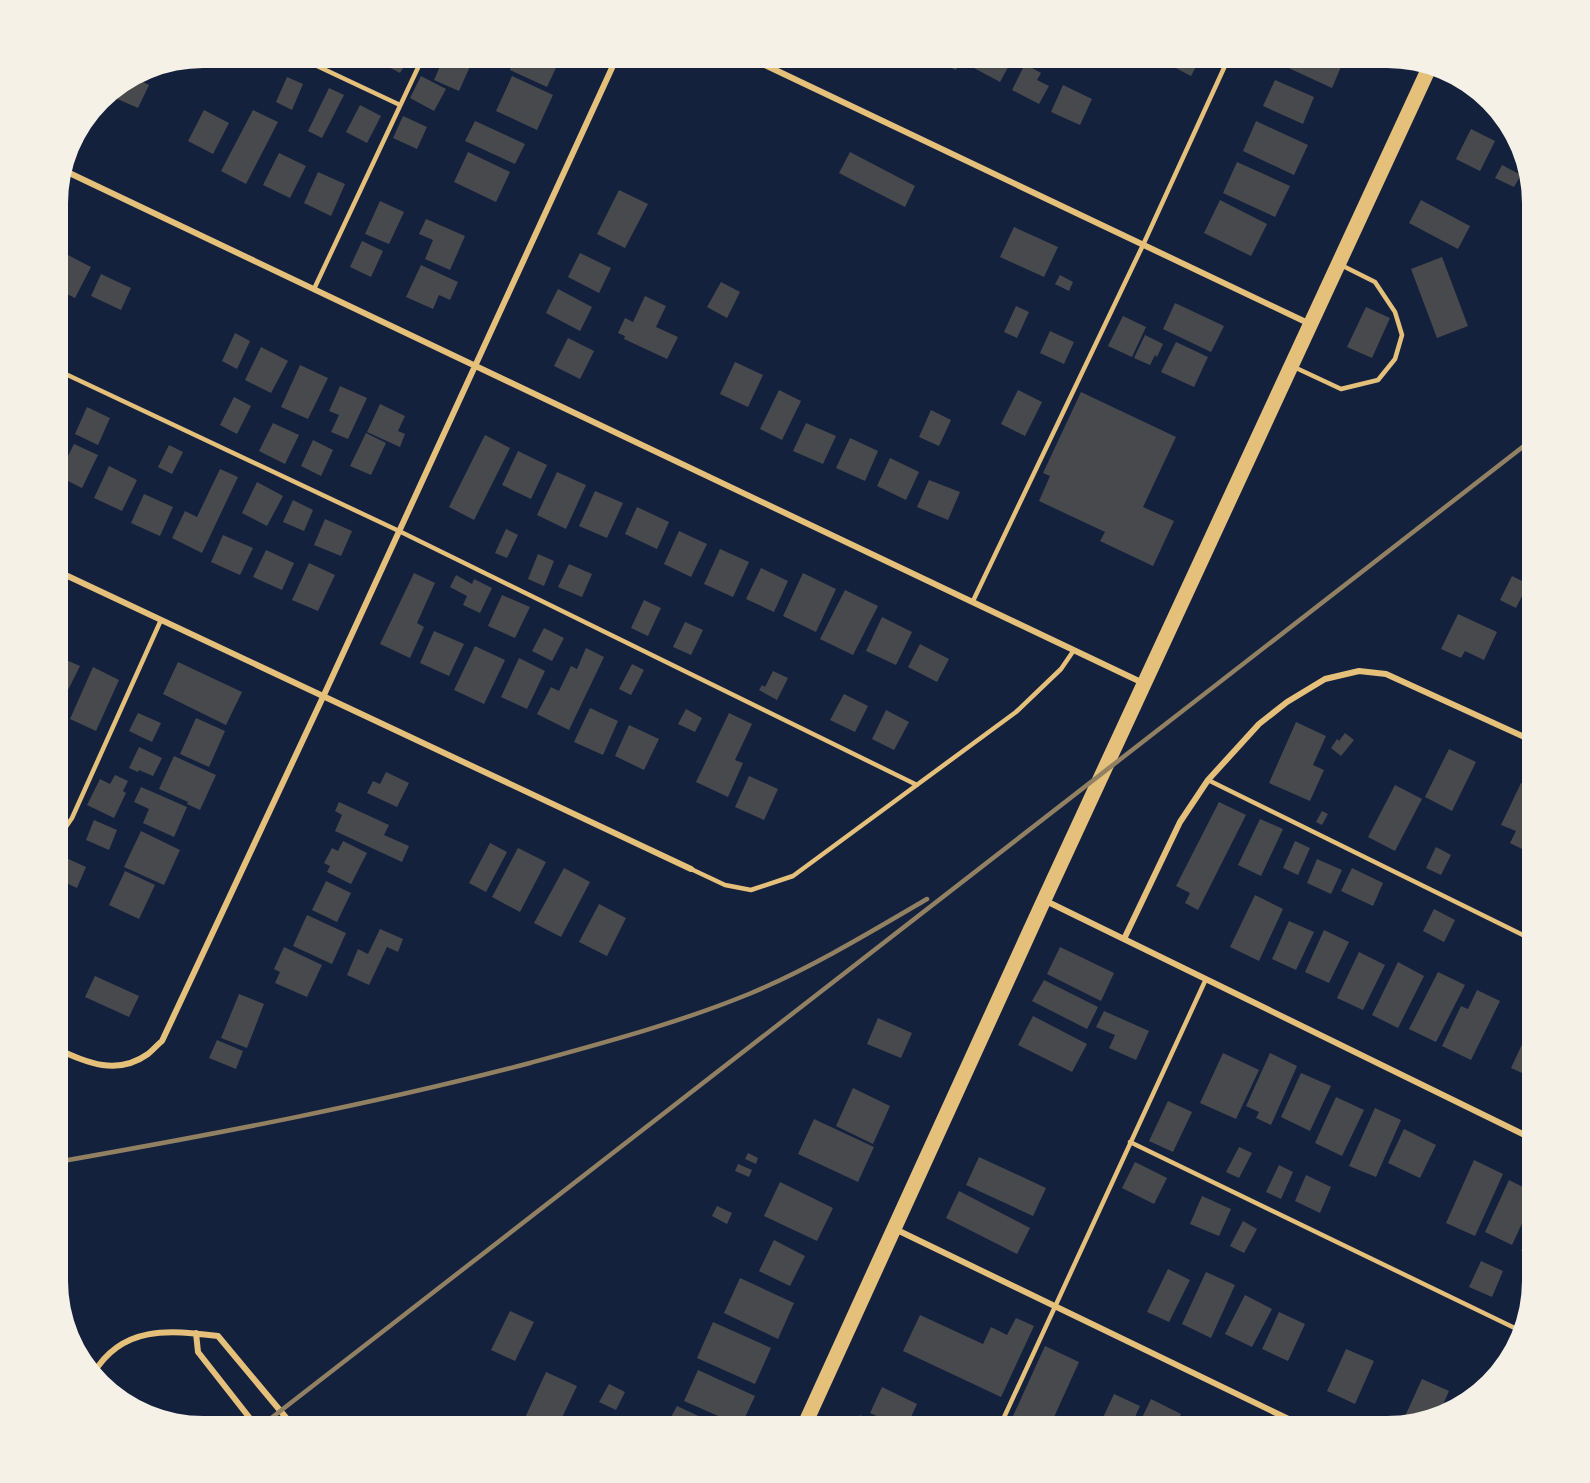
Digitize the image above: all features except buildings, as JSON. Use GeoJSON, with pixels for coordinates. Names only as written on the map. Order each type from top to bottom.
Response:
{"type":"FeatureCollection","features":[{"type":"Feature","properties":{"kind":"main road"},"geometry":{"type":"LineString","coordinates":[[809,1416],[1044,900],[1427,73]]}},
{"type":"Feature","properties":{"kind":"street"},"geometry":{"type":"LineString","coordinates":[[68,1053],[97,1065],[117,1066],[135,1062],[150,1053],[162,1041],[612,68]]}},
{"type":"Feature","properties":{"kind":"street"},"geometry":{"type":"LineString","coordinates":[[771,68],[1310,325]]}},
{"type":"Feature","properties":{"kind":"street"},"geometry":{"type":"LineString","coordinates":[[71,174],[1144,683]]}},
{"type":"Feature","properties":{"kind":"street"},"geometry":{"type":"LineString","coordinates":[[68,576],[691,869]]}},
{"type":"Feature","properties":{"kind":"street"},"geometry":{"type":"LineString","coordinates":[[1124,939],[1180,822],[1208,780],[1259,724],[1287,702],[1325,679],[1351,671],[1369,671],[1395,677],[1522,736]]}},
{"type":"Feature","properties":{"kind":"street"},"geometry":{"type":"LineString","coordinates":[[1044,900],[1522,1134]]}},
{"type":"Feature","properties":{"kind":"street"},"geometry":{"type":"LineString","coordinates":[[894,1229],[1282,1416]]}},
{"type":"Feature","properties":{"kind":"street"},"geometry":{"type":"LineString","coordinates":[[98,1366],[102,1360],[125,1341],[154,1333],[182,1331],[218,1336],[285,1416]]}},
{"type":"Feature","properties":{"kind":"street"},"geometry":{"type":"LineString","coordinates":[[196,1333],[198,1352],[248,1416]]}},
{"type":"Feature","properties":{"kind":"lane"},"geometry":{"type":"LineString","coordinates":[[321,68],[400,105]]}},
{"type":"Feature","properties":{"kind":"lane"},"geometry":{"type":"LineString","coordinates":[[314,289],[418,68]]}},
{"type":"Feature","properties":{"kind":"lane"},"geometry":{"type":"LineString","coordinates":[[973,602],[1143,245],[1224,68]]}},
{"type":"Feature","properties":{"kind":"lane"},"geometry":{"type":"LineString","coordinates":[[1291,366],[1341,388],[1378,380],[1395,359],[1402,335],[1395,312],[1375,282],[1339,263]]}},
{"type":"Feature","properties":{"kind":"lane"},"geometry":{"type":"LineString","coordinates":[[68,375],[399,531],[917,784]]}},
{"type":"Feature","properties":{"kind":"lane"},"geometry":{"type":"LineString","coordinates":[[68,824],[161,620]]}},
{"type":"Feature","properties":{"kind":"lane"},"geometry":{"type":"LineString","coordinates":[[691,869],[724,885],[751,890],[793,876],[1016,712],[1061,669],[1074,650]]}},
{"type":"Feature","properties":{"kind":"lane"},"geometry":{"type":"LineString","coordinates":[[1208,780],[1522,935]]}},
{"type":"Feature","properties":{"kind":"lane"},"geometry":{"type":"LineString","coordinates":[[1005,1416],[1206,979]]}},
{"type":"Feature","properties":{"kind":"lane"},"geometry":{"type":"LineString","coordinates":[[1130,1142],[1514,1327]]}},
{"type":"Feature","properties":{"kind":"railway"},"geometry":{"type":"LineString","coordinates":[[274,1416],[1522,448]]}},
{"type":"Feature","properties":{"kind":"railway"},"geometry":{"type":"LineString","coordinates":[[68,1160],[235,1129],[413,1092],[530,1063],[640,1032],[695,1014],[772,984],[840,949],[927,899]]}}]}
